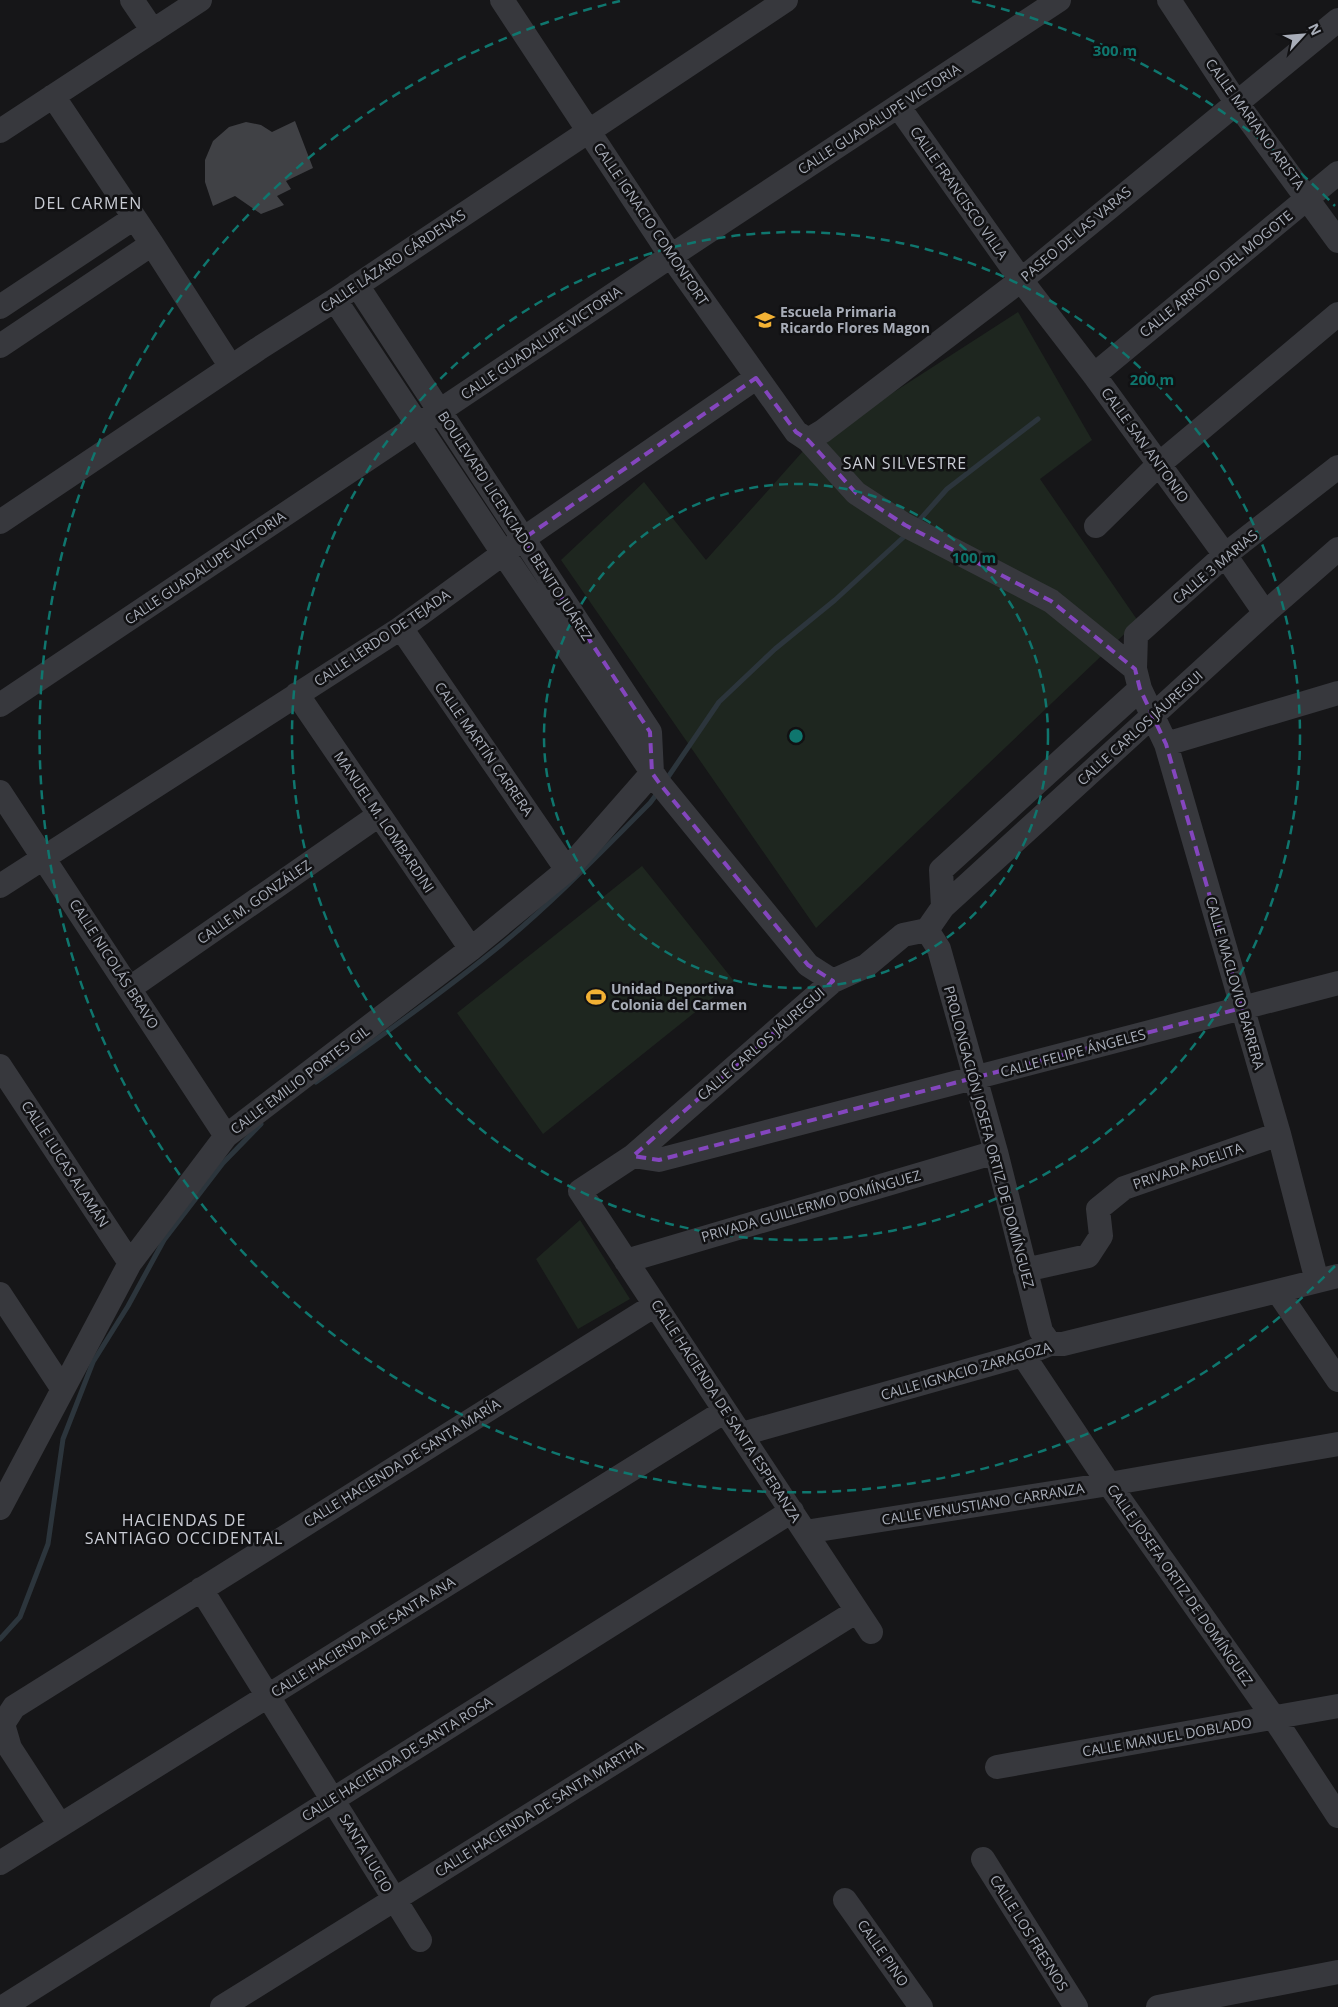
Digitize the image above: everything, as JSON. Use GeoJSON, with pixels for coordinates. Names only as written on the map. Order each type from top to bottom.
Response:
{"type":"FeatureCollection","features":[{"type":"Feature","properties":{"kind":"street"},"geometry":{"type":"LineString","coordinates":[[132,0],[153,31]]}},
{"type":"Feature","properties":{"kind":"street"},"geometry":{"type":"LineString","coordinates":[[0,131],[153,31],[169,8],[200,0]]}},
{"type":"Feature","properties":{"kind":"street","name":"CALLE LÁZARO CÁRDENAS"},"geometry":{"type":"LineString","coordinates":[[0,522],[230,367],[357,286],[786,0]]}},
{"type":"Feature","properties":{"kind":"street","name":"CALLE GUADALUPE VICTORIA"},"geometry":{"type":"LineString","coordinates":[[0,705],[671,256],[1059,0]]}},
{"type":"Feature","properties":{"kind":"street","name":"CALLE MARIANO ARISTA"},"geometry":{"type":"LineString","coordinates":[[1170,0],[1236,102],[1338,240]]}},
{"type":"Feature","properties":{"kind":"street","name":"CALLE IGNACIO COMONFORT"},"geometry":{"type":"LineString","coordinates":[[505,1],[671,256],[796,432],[808,440],[856,493],[905,525],[1051,601],[1138,679]]}},
{"type":"Feature","properties":{"kind":"street","name":"PASEO DE LAS VARAS"},"geometry":{"type":"LineString","coordinates":[[808,440],[831,425],[1021,280],[1338,20]]}},
{"type":"Feature","properties":{"kind":"street"},"geometry":{"type":"LineString","coordinates":[[54,96],[152,244],[230,367]]}},
{"type":"Feature","properties":{"kind":"street","name":"CALLE FRANCISCO VILLA"},"geometry":{"type":"LineString","coordinates":[[898,106],[1021,280]]}},
{"type":"Feature","properties":{"kind":"street","name":"CALLE ARROYO DEL MOGOTE"},"geometry":{"type":"LineString","coordinates":[[1094,375],[1338,173]]}},
{"type":"Feature","properties":{"kind":"street"},"geometry":{"type":"LineString","coordinates":[[0,307],[134,218]]}},
{"type":"Feature","properties":{"kind":"street"},"geometry":{"type":"LineString","coordinates":[[0,346],[152,244]]}},
{"type":"Feature","properties":{"kind":"street","name":"CALLE SAN ANTONIO"},"geometry":{"type":"LineString","coordinates":[[1021,280],[1094,375],[1265,613]]}},
{"type":"Feature","properties":{"kind":"street","name":"BOULEVARD LICENCIADO BENITO JUÁREZ"},"geometry":{"type":"LineString","coordinates":[[357,286],[650,732],[656,779]]}},
{"type":"Feature","properties":{"kind":"street","name":"BOULEVARD LICENCIADO BENITO JUÁREZ"},"geometry":{"type":"LineString","coordinates":[[334,300],[656,779]]}},
{"type":"Feature","properties":{"kind":"street"},"geometry":{"type":"LineString","coordinates":[[1096,526],[1158,465],[1338,314]]}},
{"type":"Feature","properties":{"kind":"street","name":"CALLE LERDO DE TEJADA"},"geometry":{"type":"LineString","coordinates":[[0,886],[401,628],[503,553],[756,378]]}},
{"type":"Feature","properties":{"kind":"street","name":"CALLE 3 MARIAS"},"geometry":{"type":"LineString","coordinates":[[1138,679],[1136,635],[1225,555],[1338,467]]}},
{"type":"Feature","properties":{"kind":"street","name":"CALLE CARLOS JÁUREGUI"},"geometry":{"type":"LineString","coordinates":[[580,1191],[632,1156],[834,981],[866,966],[903,935],[927,930],[943,908],[1265,613],[1338,549]]}},
{"type":"Feature","properties":{"kind":"street","name":"CALLE MARTÍN CARRERA"},"geometry":{"type":"LineString","coordinates":[[401,628],[567,870]]}},
{"type":"Feature","properties":{"kind":"street","name":"CALLE MACLOVIO BARRERA"},"geometry":{"type":"LineString","coordinates":[[1138,679],[1166,744],[1279,1134],[1328,1278]]}},
{"type":"Feature","properties":{"kind":"street","name":"CALLE CARLOS JÁUREGUI"},"geometry":{"type":"LineString","coordinates":[[943,908],[941,870],[1138,679]]}},
{"type":"Feature","properties":{"kind":"street","name":"MANUEL M. LOMBARDINI"},"geometry":{"type":"LineString","coordinates":[[297,694],[470,949]]}},
{"type":"Feature","properties":{"kind":"street"},"geometry":{"type":"LineString","coordinates":[[1166,744],[1338,694]]}},
{"type":"Feature","properties":{"kind":"street"},"geometry":{"type":"LineString","coordinates":[[656,779],[808,965],[834,981]]}},
{"type":"Feature","properties":{"kind":"street","name":"CALLE EMILIO PORTES GIL"},"geometry":{"type":"LineString","coordinates":[[0,1508],[130,1263],[226,1136],[470,949],[567,870],[656,779]]}},
{"type":"Feature","properties":{"kind":"street","name":"CALLE NICOLÁS BRAVO"},"geometry":{"type":"LineString","coordinates":[[0,792],[226,1136]]}},
{"type":"Feature","properties":{"kind":"street","name":"CALLE M. GONZÁLEZ"},"geometry":{"type":"LineString","coordinates":[[130,988],[379,815]]}},
{"type":"Feature","properties":{"kind":"street","name":"PROLONGACIÓN JOSEFA ORTIZ DE DOMÍNGUEZ"},"geometry":{"type":"LineString","coordinates":[[927,930],[939,949],[996,1152],[1041,1331],[1050,1344]]}},
{"type":"Feature","properties":{"kind":"street","name":"CALLE FELIPE ÁNGELES"},"geometry":{"type":"LineString","coordinates":[[632,1156],[659,1160],[976,1079],[1338,983]]}},
{"type":"Feature","properties":{"kind":"street","name":"CALLE LUCAS ALAMÁN"},"geometry":{"type":"LineString","coordinates":[[0,1066],[130,1263]]}},
{"type":"Feature","properties":{"kind":"street","name":"PRIVADA ADELITA"},"geometry":{"type":"LineString","coordinates":[[1025,1270],[1088,1256],[1101,1236],[1098,1209],[1124,1188],[1279,1134]]}},
{"type":"Feature","properties":{"kind":"street","name":"PRIVADA GUILLERMO DOMÍNGUEZ"},"geometry":{"type":"LineString","coordinates":[[626,1261],[996,1152]]}},
{"type":"Feature","properties":{"kind":"street","name":"CALLE HACIENDA DE SANTA ESPERANZA"},"geometry":{"type":"LineString","coordinates":[[580,1191],[871,1632]]}},
{"type":"Feature","properties":{"kind":"street","name":"CALLE IGNACIO ZARAGOZA"},"geometry":{"type":"LineString","coordinates":[[742,1434],[1023,1355],[1050,1344],[1063,1344],[1278,1292],[1328,1278]]}},
{"type":"Feature","properties":{"kind":"street"},"geometry":{"type":"LineString","coordinates":[[1278,1292],[1338,1380]]}},
{"type":"Feature","properties":{"kind":"street"},"geometry":{"type":"LineString","coordinates":[[0,1294],[62,1388]]}},
{"type":"Feature","properties":{"kind":"street","name":"CALLE HACIENDA DE SANTA MARÍA"},"geometry":{"type":"LineString","coordinates":[[60,1826],[10,1748],[3,1724],[14,1707],[655,1305]]}},
{"type":"Feature","properties":{"kind":"street","name":"CALLE JOSEFA ORTIZ DE DOMÍNGUEZ"},"geometry":{"type":"LineString","coordinates":[[1023,1355],[1109,1484],[1274,1718],[1338,1816]]}},
{"type":"Feature","properties":{"kind":"street","name":"CALLE HACIENDA DE SANTA ANA"},"geometry":{"type":"LineString","coordinates":[[0,1863],[725,1411]]}},
{"type":"Feature","properties":{"kind":"street","name":"CALLE VENUSTIANO CARRANZA"},"geometry":{"type":"LineString","coordinates":[[805,1532],[1109,1484],[1338,1444]]}},
{"type":"Feature","properties":{"kind":"street","name":"CALLE HACIENDA DE SANTA ROSA"},"geometry":{"type":"LineString","coordinates":[[3,2007],[792,1511]]}},
{"type":"Feature","properties":{"kind":"street","name":"SANTA LUCIO"},"geometry":{"type":"LineString","coordinates":[[201,1588],[267,1697],[334,1799],[420,1940]]}},
{"type":"Feature","properties":{"kind":"street","name":"CALLE HACIENDA DE SANTA MARTHA"},"geometry":{"type":"LineString","coordinates":[[222,2007],[857,1611]]}},
{"type":"Feature","properties":{"kind":"street","name":"CALLE MANUEL DOBLADO"},"geometry":{"type":"LineString","coordinates":[[997,1767],[1338,1706]]}},
{"type":"Feature","properties":{"kind":"street","name":"CALLE LOS FRESNOS"},"geometry":{"type":"LineString","coordinates":[[983,1859],[1076,2007]]}},
{"type":"Feature","properties":{"kind":"street","name":"CALLE PINO"},"geometry":{"type":"LineString","coordinates":[[846,1900],[922,2007]]}},
{"type":"Feature","properties":{"kind":"street"},"geometry":{"type":"LineString","coordinates":[[1158,2007],[1338,1972]]}},
{"type":"Feature","properties":{"kind":"highlighted area"},"geometry":{"type":"Polygon","coordinates":[[[756,378],[796,432],[808,440],[856,493],[905,525],[1051,601],[1135,669],[1140,689],[1166,744],[1242,1008],[659,1160],[633,1156],[833,981],[808,965],[652,773],[650,732],[523,539],[756,378]]]}},
{"type":"Feature","properties":{"kind":"shaded area"},"geometry":{"type":"Polygon","coordinates":[[[1018,312],[1092,440],[1040,479],[1138,621],[816,928],[561,560],[644,482],[706,560],[804,450],[1018,312]]]}},
{"type":"Feature","properties":{"kind":"shaded area","name":"Unidad Deportiva Colonia del Carmen"},"geometry":{"type":"Polygon","coordinates":[[[642,866],[734,981],[543,1134],[457,1013],[642,866]]]}},
{"type":"Feature","properties":{"kind":"shaded area"},"geometry":{"type":"Polygon","coordinates":[[[580,1220],[630,1299],[578,1329],[536,1259],[580,1220]]]}},
{"type":"Feature","properties":{"kind":"building"},"geometry":{"type":"Polygon","coordinates":[[[295,121],[313,168],[286,181],[291,189],[277,196],[284,205],[261,214],[235,196],[213,206],[205,182],[205,160],[213,141],[229,127],[246,122],[261,125],[272,132],[295,121]]]}},
{"type":"Feature","properties":{"kind":"waterway"},"geometry":{"type":"LineString","coordinates":[[916,524],[947,489],[1038,419]]}},
{"type":"Feature","properties":{"kind":"waterway"},"geometry":{"type":"LineString","coordinates":[[666,780],[719,702],[775,649],[835,600],[907,534]]}},
{"type":"Feature","properties":{"kind":"waterway"},"geometry":{"type":"LineString","coordinates":[[316,1082],[410,1015],[502,944],[578,875],[650,803],[659,791]]}},
{"type":"Feature","properties":{"kind":"waterway"},"geometry":{"type":"LineString","coordinates":[[0,1639],[20,1617],[48,1544],[63,1439],[93,1362],[128,1306],[164,1240],[223,1163],[261,1124]]}},
{"type":"Feature","properties":{"kind":"place","name":"Escuela Primaria Ricardo Flores Magon"},"geometry":{"type":"Point","coordinates":[765,320]}},
{"type":"Feature","properties":{"kind":"place","name":"Unidad Deportiva Colonia del Carmen"},"geometry":{"type":"Point","coordinates":[596,997]}},
{"type":"Feature","properties":{"kind":"district","name":"DEL CARMEN"},"geometry":{"type":"Point","coordinates":[88,203]}},
{"type":"Feature","properties":{"kind":"district","name":"SAN SILVESTRE"},"geometry":{"type":"Point","coordinates":[905,463]}},
{"type":"Feature","properties":{"kind":"district","name":"HACIENDAS DE SANTIAGO OCCIDENTAL"},"geometry":{"type":"Point","coordinates":[184,1529]}}]}
